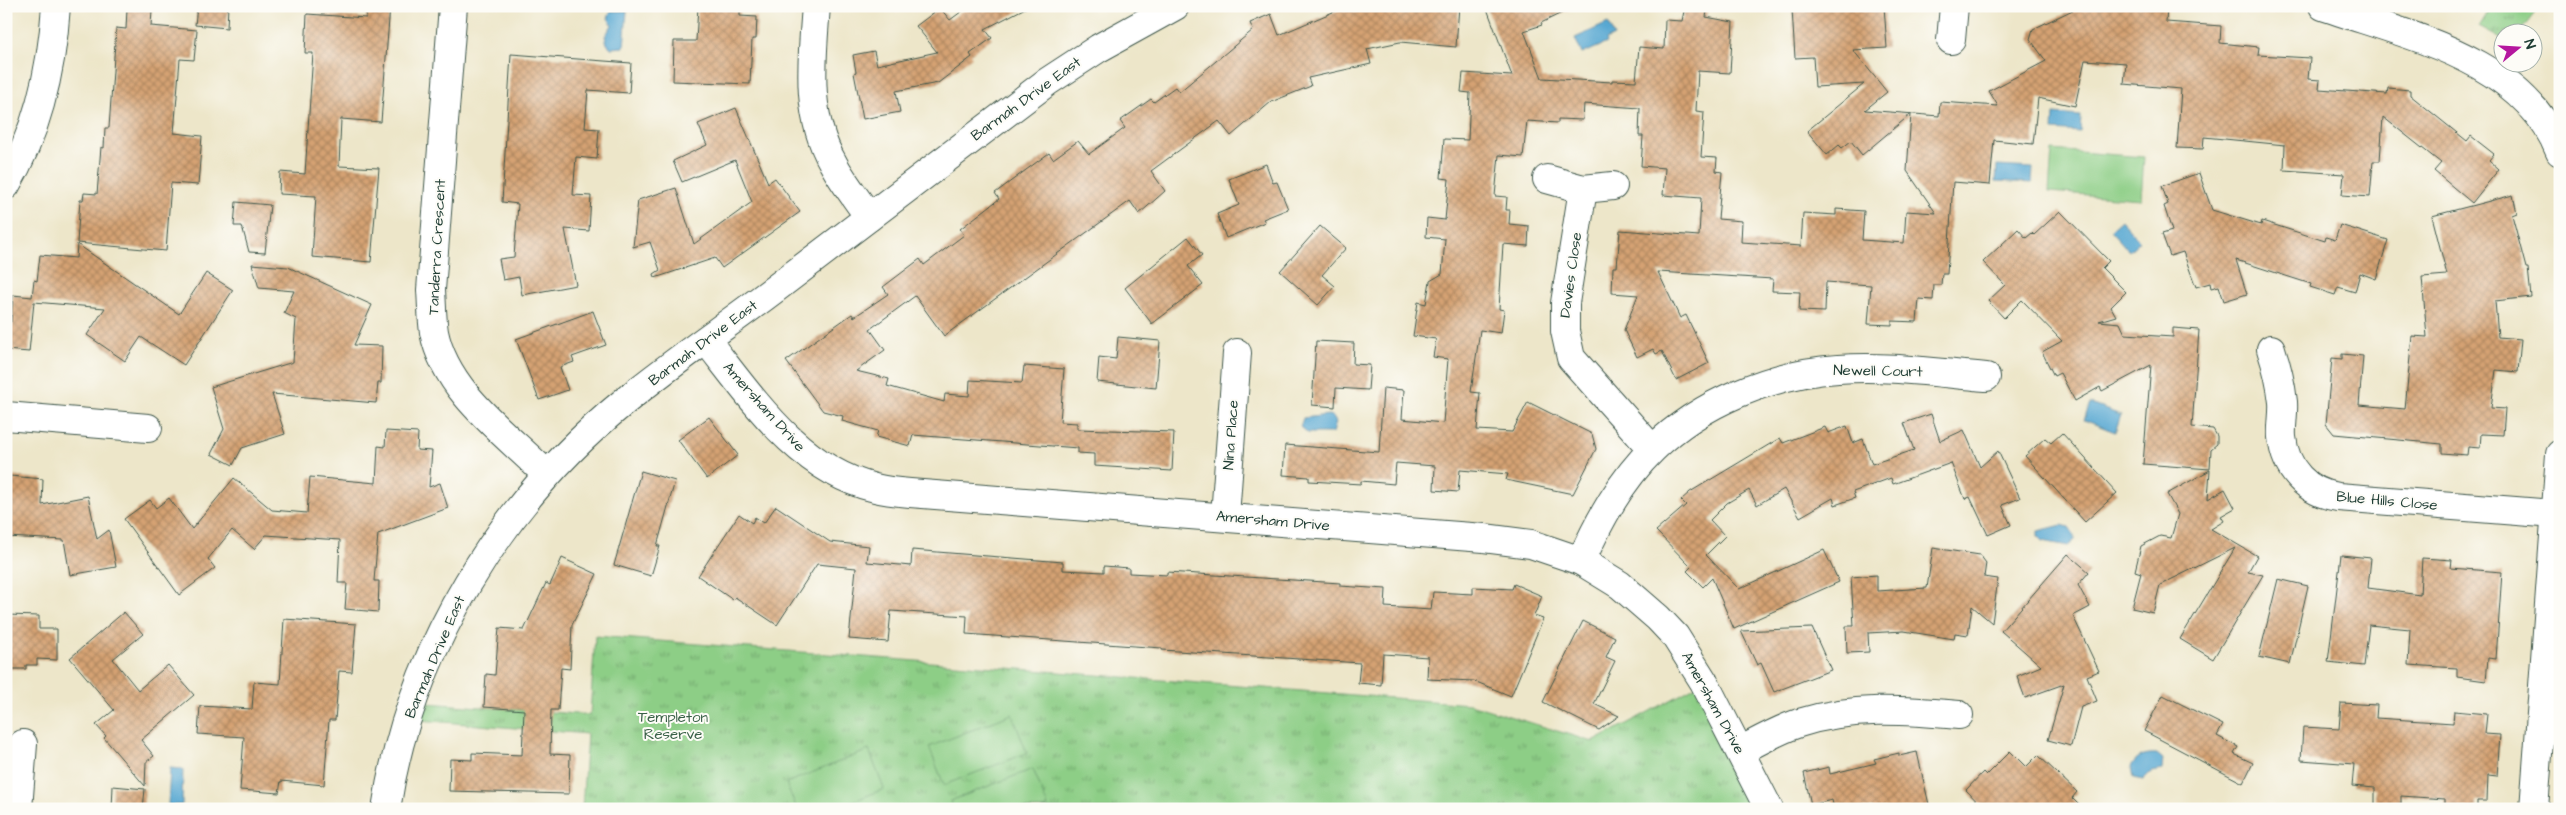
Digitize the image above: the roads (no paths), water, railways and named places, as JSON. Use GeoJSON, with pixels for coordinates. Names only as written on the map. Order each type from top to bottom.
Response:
{"type":"FeatureCollection","features":[{"type":"Feature","properties":{"kind":"street"},"geometry":{"type":"LineString","coordinates":[[6,185],[33,127],[44,92],[56,6]]}},
{"type":"Feature","properties":{"kind":"street","name":"Tanderra Crescent"},"geometry":{"type":"LineString","coordinates":[[453,6],[431,290],[434,333],[442,358],[464,392],[547,475]]}},
{"type":"Feature","properties":{"kind":"street"},"geometry":{"type":"LineString","coordinates":[[816,6],[811,88],[818,130],[833,164],[869,217]]}},
{"type":"Feature","properties":{"kind":"street","name":"Barmah Drive East"},"geometry":{"type":"LineString","coordinates":[[386,809],[404,730],[441,634],[456,603],[492,544],[547,475],[625,401],[1072,64],[1175,6]]}},
{"type":"Feature","properties":{"kind":"street"},"geometry":{"type":"LineString","coordinates":[[1951,40],[1954,6]]}},
{"type":"Feature","properties":{"kind":"street"},"geometry":{"type":"LineString","coordinates":[[2323,6],[2464,56],[2491,71],[2533,109],[2560,152]]}},
{"type":"Feature","properties":{"kind":"street"},"geometry":{"type":"LineString","coordinates":[[1547,180],[1583,189],[1613,186]]}},
{"type":"Feature","properties":{"kind":"street","name":"Davies Close"},"geometry":{"type":"LineString","coordinates":[[1583,189],[1565,303],[1567,345],[1571,358],[1652,449]]}},
{"type":"Feature","properties":{"kind":"street","name":"Amersham Drive"},"geometry":{"type":"LineString","coordinates":[[706,340],[786,436],[806,454],[829,469],[875,488],[910,493],[1225,516],[1508,541],[1559,552],[1581,561],[1620,585],[1658,618],[1674,636],[1704,682],[1769,809]]}},
{"type":"Feature","properties":{"kind":"street","name":"Blue Hills Close"},"geometry":{"type":"LineString","coordinates":[[2270,350],[2281,386],[2284,449],[2288,463],[2307,486],[2328,496],[2555,514]]}},
{"type":"Feature","properties":{"kind":"street","name":"Nina Place"},"geometry":{"type":"LineString","coordinates":[[1225,516],[1237,353]]}},
{"type":"Feature","properties":{"kind":"street","name":"Newell Court"},"geometry":{"type":"LineString","coordinates":[[1581,561],[1610,504],[1652,449],[1694,418],[1719,403],[1788,376],[1838,368],[1986,376]]}},
{"type":"Feature","properties":{"kind":"street"},"geometry":{"type":"LineString","coordinates":[[6,416],[148,428]]}},
{"type":"Feature","properties":{"kind":"street"},"geometry":{"type":"LineString","coordinates":[[2534,809],[2554,616],[2555,514],[2560,454]]}},
{"type":"Feature","properties":{"kind":"street"},"geometry":{"type":"LineString","coordinates":[[1740,751],[1796,724],[1830,715],[1884,709],[1959,715]]}},
{"type":"Feature","properties":{"kind":"street"},"geometry":{"type":"LineString","coordinates":[[18,809],[23,744]]}},
{"type":"Feature","properties":{"kind":"water"},"geometry":{"type":"Polygon","coordinates":[[[611,11],[627,11],[624,47],[611,48],[607,44],[605,36],[612,25],[608,18],[611,11]]]}},
{"type":"Feature","properties":{"kind":"water"},"geometry":{"type":"Polygon","coordinates":[[[1608,23],[1614,36],[1606,40],[1607,43],[1582,54],[1575,38],[1608,23]]]}},
{"type":"Feature","properties":{"kind":"water"},"geometry":{"type":"Polygon","coordinates":[[[2054,114],[2081,116],[2080,132],[2053,130],[2054,114]]]}},
{"type":"Feature","properties":{"kind":"water"},"geometry":{"type":"Polygon","coordinates":[[[1997,166],[2033,168],[2032,183],[1996,181],[1997,166]]]}},
{"type":"Feature","properties":{"kind":"water"},"geometry":{"type":"Polygon","coordinates":[[[2121,220],[2140,241],[2129,251],[2110,230],[2121,220]]]}},
{"type":"Feature","properties":{"kind":"water"},"geometry":{"type":"Polygon","coordinates":[[[2090,404],[2121,415],[2115,432],[2084,420],[2090,404]]]}},
{"type":"Feature","properties":{"kind":"water"},"geometry":{"type":"Polygon","coordinates":[[[1332,416],[1336,422],[1333,433],[1307,433],[1300,427],[1303,418],[1332,416]]]}},
{"type":"Feature","properties":{"kind":"water"},"geometry":{"type":"Polygon","coordinates":[[[2062,525],[2069,527],[2075,536],[2075,540],[2068,546],[2043,541],[2038,536],[2038,531],[2062,525]]]}},
{"type":"Feature","properties":{"kind":"water"},"geometry":{"type":"Polygon","coordinates":[[[2157,754],[2163,759],[2162,770],[2151,772],[2143,780],[2133,778],[2131,767],[2135,760],[2145,755],[2157,754]]]}},
{"type":"Feature","properties":{"kind":"water"},"geometry":{"type":"Polygon","coordinates":[[[170,768],[183,769],[182,805],[168,805],[170,768]]]}},
{"type":"Feature","properties":{"kind":"park label","name":"Templeton Reserve"},"geometry":{"type":"Point","coordinates":[673,726]}}]}
